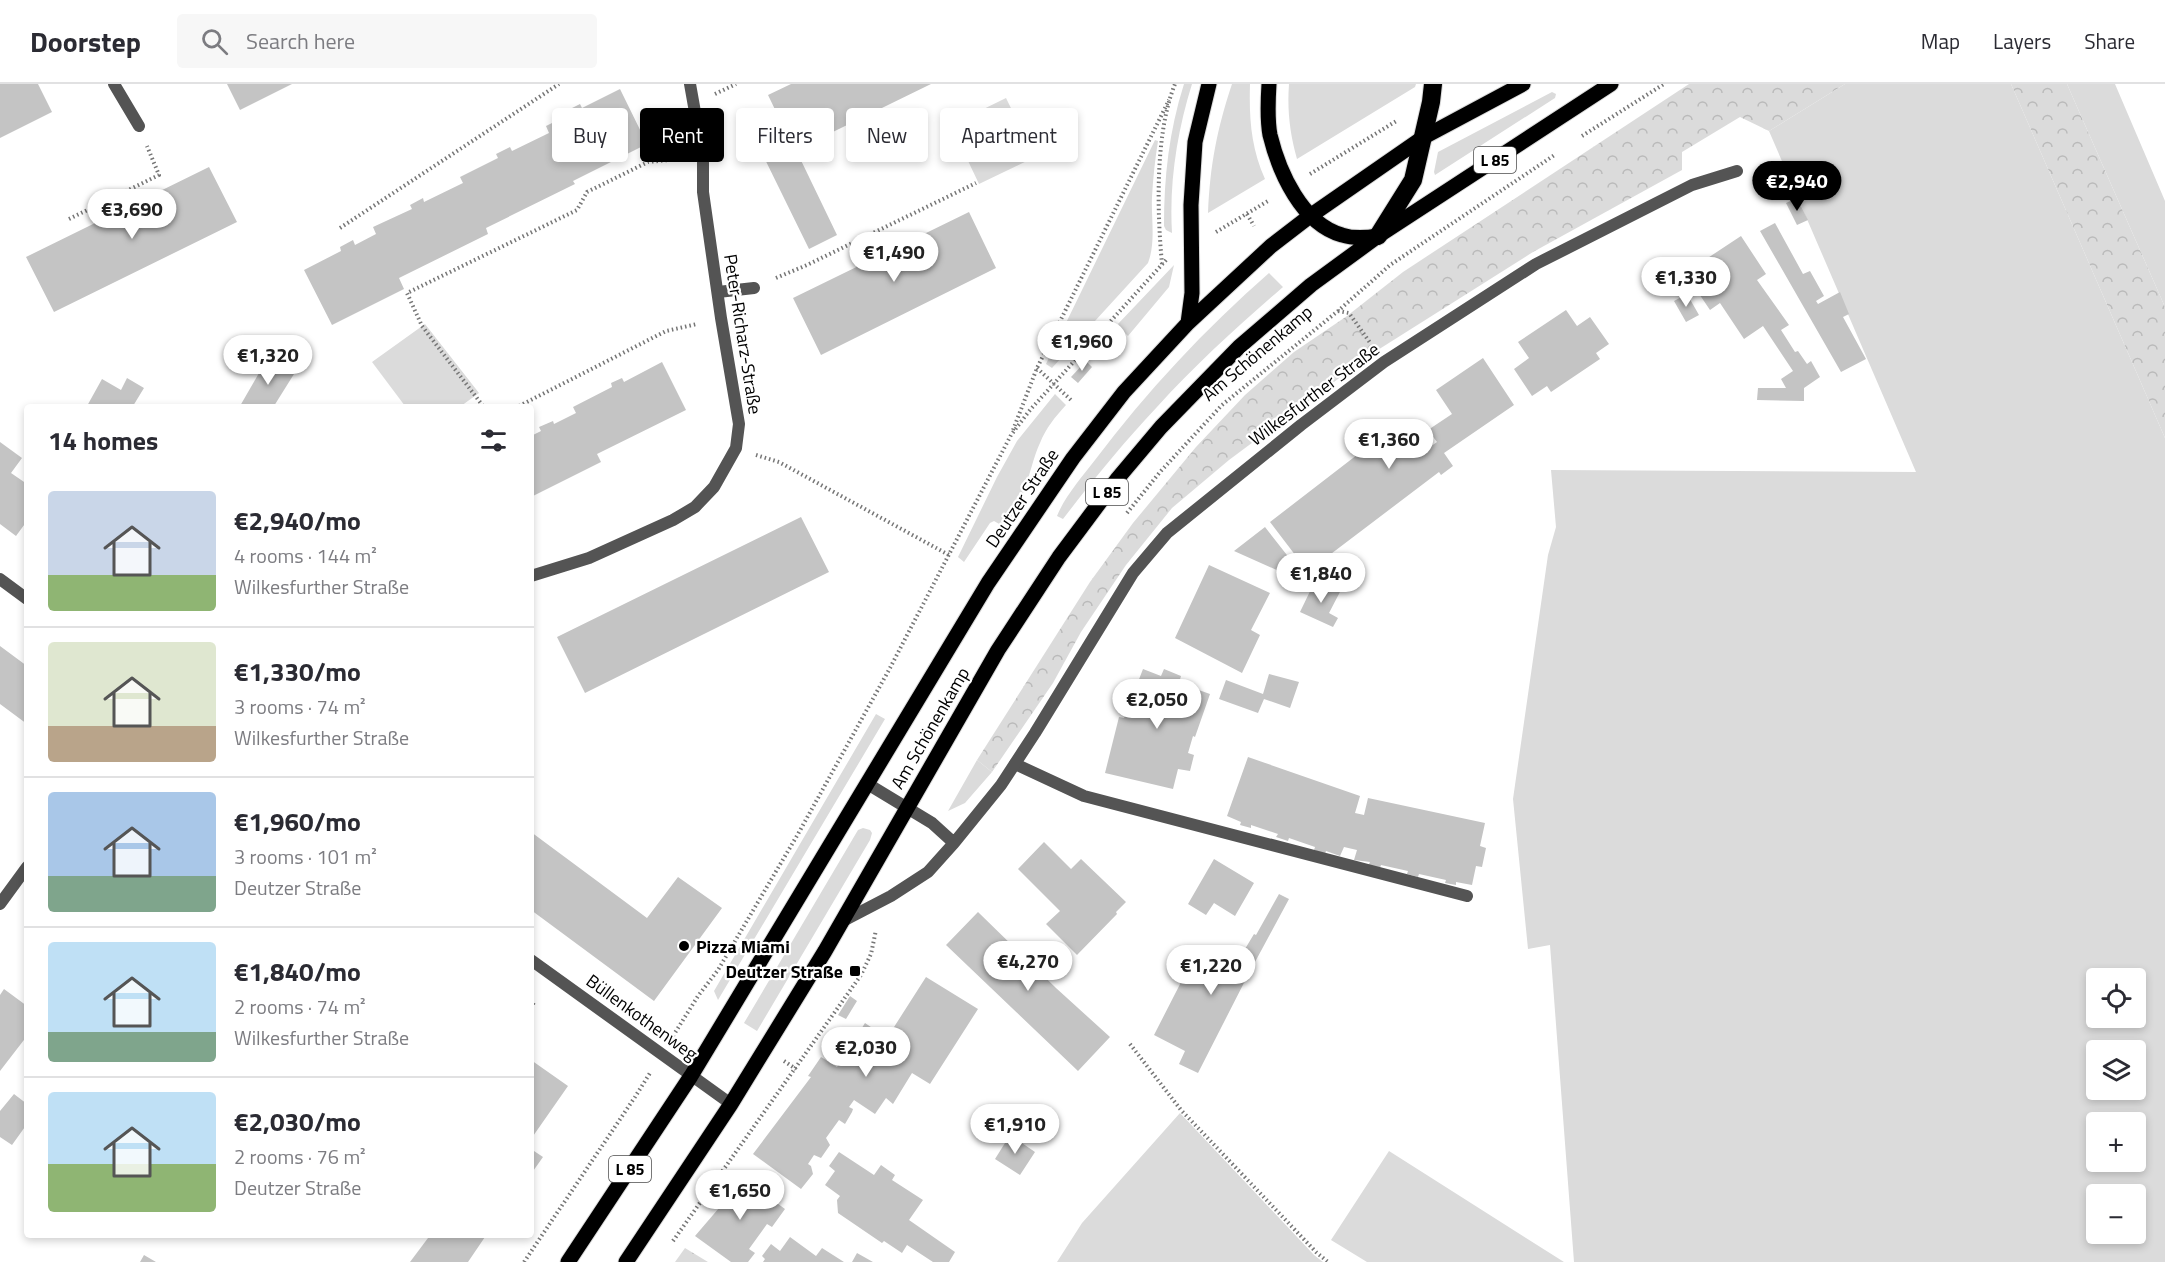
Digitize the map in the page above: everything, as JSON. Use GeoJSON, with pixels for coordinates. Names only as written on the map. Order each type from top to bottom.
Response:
{"type":"FeatureCollection","features":[{"type":"Feature","properties":{"kind":"highway"},"geometry":{"type":"LineString","coordinates":[[1378,236],[1413,180],[1424,137],[1433,84]]}},
{"type":"Feature","properties":{"kind":"main road"},"geometry":{"type":"LineString","coordinates":[[1188,323],[1192,293],[1191,206],[1195,142],[1209,84]]}},
{"type":"Feature","properties":{"kind":"main road"},"geometry":{"type":"LineString","coordinates":[[1269,84],[1270,132],[1276,157],[1290,187],[1310,216],[1323,227],[1341,235],[1358,238],[1378,236]]}},
{"type":"Feature","properties":{"kind":"main road","name":"L 85"},"geometry":{"type":"LineString","coordinates":[[1188,323],[1271,246],[1310,216],[1424,137],[1523,84]]}},
{"type":"Feature","properties":{"kind":"main road","name":"Am Schönenkamp"},"geometry":{"type":"LineString","coordinates":[[906,808],[998,650],[1059,557],[1118,478],[1161,427],[1239,347],[1311,285],[1378,236],[1611,84]]}},
{"type":"Feature","properties":{"kind":"main road","name":"Deutzer Straße"},"geometry":{"type":"LineString","coordinates":[[568,1262],[691,1076],[988,583],[1073,458],[1124,392],[1188,323]]}},
{"type":"Feature","properties":{"kind":"main road","name":"L 85"},"geometry":{"type":"LineString","coordinates":[[626,1262],[731,1104],[843,921],[906,808]]}},
{"type":"Feature","properties":{"kind":"street"},"geometry":{"type":"LineString","coordinates":[[114,84],[139,126]]}},
{"type":"Feature","properties":{"kind":"street","name":"Peter-Richarz-Straße"},"geometry":{"type":"LineString","coordinates":[[690,84],[694,108]]}},
{"type":"Feature","properties":{"kind":"street","name":"Peter-Richarz-Straße"},"geometry":{"type":"LineString","coordinates":[[534,575],[590,558],[695,507],[714,487],[736,448],[739,424],[703,192],[703,162]]}},
{"type":"Feature","properties":{"kind":"street","name":"Wilkesfurther Straße"},"geometry":{"type":"LineString","coordinates":[[843,921],[891,896],[928,872],[954,843],[1001,785],[1133,573],[1167,533],[1301,424],[1384,362],[1536,264],[1692,185],[1737,171]]}},
{"type":"Feature","properties":{"kind":"street"},"geometry":{"type":"LineString","coordinates":[[718,292],[754,288]]}},
{"type":"Feature","properties":{"kind":"street"},"geometry":{"type":"LineString","coordinates":[[0,579],[24,597]]}},
{"type":"Feature","properties":{"kind":"street"},"geometry":{"type":"LineString","coordinates":[[1015,764],[1084,796],[1467,896]]}},
{"type":"Feature","properties":{"kind":"street"},"geometry":{"type":"LineString","coordinates":[[866,783],[932,823],[954,843]]}},
{"type":"Feature","properties":{"kind":"street"},"geometry":{"type":"LineString","coordinates":[[0,904],[24,871]]}},
{"type":"Feature","properties":{"kind":"street","name":"Büllenkothenweg"},"geometry":{"type":"LineString","coordinates":[[534,962],[731,1104]]}},
{"type":"Feature","properties":{"kind":"path"},"geometry":{"type":"LineString","coordinates":[[340,228],[559,84]]}},
{"type":"Feature","properties":{"kind":"path","name":"Deutzer Straße"},"geometry":{"type":"LineString","coordinates":[[678,1028],[718,970],[798,834],[890,668],[1011,435],[1037,368],[1175,84]]}},
{"type":"Feature","properties":{"kind":"path"},"geometry":{"type":"LineString","coordinates":[[1573,142],[1664,84]]}},
{"type":"Feature","properties":{"kind":"path","name":"Deutzer Straße"},"geometry":{"type":"LineString","coordinates":[[1011,435],[1053,383],[1162,264],[1158,218],[1161,159],[1169,100]]}},
{"type":"Feature","properties":{"kind":"path"},"geometry":{"type":"LineString","coordinates":[[1306,177],[1402,118]]}},
{"type":"Feature","properties":{"kind":"path"},"geometry":{"type":"LineString","coordinates":[[69,219],[159,175],[139,126]]}},
{"type":"Feature","properties":{"kind":"path","name":"Am Schönenkamp"},"geometry":{"type":"LineString","coordinates":[[1124,517],[1160,472],[1222,405],[1338,311],[1390,265],[1563,149]]}},
{"type":"Feature","properties":{"kind":"path"},"geometry":{"type":"LineString","coordinates":[[481,404],[422,326],[407,293],[577,210],[587,192],[648,162]]}},
{"type":"Feature","properties":{"kind":"path"},"geometry":{"type":"LineString","coordinates":[[754,288],[807,265],[976,183]]}},
{"type":"Feature","properties":{"kind":"path"},"geometry":{"type":"LineString","coordinates":[[1209,236],[1275,196]]}},
{"type":"Feature","properties":{"kind":"path"},"geometry":{"type":"LineString","coordinates":[[1247,214],[1258,233]]}},
{"type":"Feature","properties":{"kind":"path","name":"Wilkesfurther Straße"},"geometry":{"type":"LineString","coordinates":[[1338,311],[1349,313],[1377,352]]}},
{"type":"Feature","properties":{"kind":"path"},"geometry":{"type":"LineString","coordinates":[[523,404],[666,331],[721,318]]}},
{"type":"Feature","properties":{"kind":"path"},"geometry":{"type":"LineString","coordinates":[[1037,368],[1071,399]]}},
{"type":"Feature","properties":{"kind":"path"},"geometry":{"type":"LineString","coordinates":[[736,448],[779,462],[949,555]]}},
{"type":"Feature","properties":{"kind":"path"},"geometry":{"type":"LineString","coordinates":[[667,1251],[861,975],[871,954],[879,923]]}},
{"type":"Feature","properties":{"kind":"path"},"geometry":{"type":"LineString","coordinates":[[855,971],[861,975]]}},
{"type":"Feature","properties":{"kind":"path"},"geometry":{"type":"LineString","coordinates":[[1130,1044],[1181,1110],[1328,1262]]}},
{"type":"Feature","properties":{"kind":"path"},"geometry":{"type":"LineString","coordinates":[[524,1262],[645,1081]]}},
{"type":"Feature","properties":{"kind":"green space"},"geometry":{"type":"Polygon","coordinates":[[[1184,84],[1192,84],[1175,158],[1172,233],[1164,226],[1166,172],[1171,137],[1184,84]]]}},
{"type":"Feature","properties":{"kind":"green space"},"geometry":{"type":"Polygon","coordinates":[[[1232,84],[1250,84],[1252,133],[1265,179],[1208,213],[1215,147],[1232,84]]]}},
{"type":"Feature","properties":{"kind":"green space"},"geometry":{"type":"Polygon","coordinates":[[[1289,84],[1416,84],[1415,87],[1297,159],[1288,104],[1289,84]]]}},
{"type":"Feature","properties":{"kind":"green space"},"geometry":{"type":"Polygon","coordinates":[[[1689,84],[1845,84],[1769,131],[1740,117],[1682,152],[1682,170],[1533,252],[1373,353],[1229,460],[1172,508],[1126,565],[1081,632],[1053,683],[992,772],[977,760],[1090,582],[1133,523],[1196,447],[1245,395],[1294,352],[1347,316],[1403,272],[1689,84]]]}},
{"type":"Feature","properties":{"kind":"green space"},"geometry":{"type":"Polygon","coordinates":[[[1845,84],[2011,84],[2165,438],[2165,1262],[1574,1262],[1550,945],[1528,949],[1513,799],[1548,555],[1556,527],[1551,470],[1916,472],[1769,131],[1845,84]]]}},
{"type":"Feature","properties":{"kind":"green space"},"geometry":{"type":"Polygon","coordinates":[[[2011,84],[2067,84],[2165,307],[2165,438],[2011,84]]]}},
{"type":"Feature","properties":{"kind":"green space"},"geometry":{"type":"Polygon","coordinates":[[[2067,84],[2115,84],[2165,201],[2165,307],[2067,84]]]}},
{"type":"Feature","properties":{"kind":"green space"},"geometry":{"type":"Polygon","coordinates":[[[1552,92],[1556,94],[1555,98],[1435,175],[1438,152],[1552,92]]]}},
{"type":"Feature","properties":{"kind":"green space"},"geometry":{"type":"Polygon","coordinates":[[[1006,98],[1011,108],[986,108],[1006,98]]]}},
{"type":"Feature","properties":{"kind":"green space"},"geometry":{"type":"Polygon","coordinates":[[[1155,140],[1158,141],[1152,197],[1153,239],[1148,263],[1052,368],[1046,364],[1155,140]]]}},
{"type":"Feature","properties":{"kind":"green space"},"geometry":{"type":"Polygon","coordinates":[[[969,162],[1025,162],[979,184],[969,162]]]}},
{"type":"Feature","properties":{"kind":"green space"},"geometry":{"type":"Polygon","coordinates":[[[1174,265],[1169,287],[1128,336],[1117,325],[1174,265]]]}},
{"type":"Feature","properties":{"kind":"green space"},"geometry":{"type":"Polygon","coordinates":[[[1269,273],[1283,287],[1218,345],[1172,391],[1097,476],[1063,519],[1057,516],[1064,501],[1079,480],[1156,385],[1222,316],[1269,273]]]}},
{"type":"Feature","properties":{"kind":"green space"},"geometry":{"type":"Polygon","coordinates":[[[425,324],[479,393],[464,404],[404,404],[372,362],[425,324]]]}},
{"type":"Feature","properties":{"kind":"green space"},"geometry":{"type":"Polygon","coordinates":[[[1055,394],[1066,405],[1042,438],[1015,511],[1009,520],[1001,525],[994,521],[990,523],[964,562],[958,557],[997,477],[1017,441],[1055,394]]]}},
{"type":"Feature","properties":{"kind":"green space"},"geometry":{"type":"Polygon","coordinates":[[[876,714],[885,719],[718,1000],[714,991],[876,714]]]}},
{"type":"Feature","properties":{"kind":"green space"},"geometry":{"type":"Polygon","coordinates":[[[977,760],[992,772],[965,803],[948,811],[977,760]]]}},
{"type":"Feature","properties":{"kind":"green space"},"geometry":{"type":"Polygon","coordinates":[[[863,828],[872,833],[870,840],[757,1031],[744,1023],[858,830],[863,828]]]}},
{"type":"Feature","properties":{"kind":"green space"},"geometry":{"type":"Polygon","coordinates":[[[1180,1113],[1323,1262],[1057,1262],[1082,1223],[1180,1113]]]}},
{"type":"Feature","properties":{"kind":"green space"},"geometry":{"type":"Polygon","coordinates":[[[1389,1151],[1564,1262],[1367,1262],[1331,1240],[1389,1151]]]}},
{"type":"Feature","properties":{"kind":"green space"},"geometry":{"type":"Polygon","coordinates":[[[685,1248],[708,1262],[675,1262],[685,1248]]]}},
{"type":"Feature","properties":{"kind":"building"},"geometry":{"type":"Polygon","coordinates":[[[0,84],[38,84],[52,112],[0,138],[0,84]]]}},
{"type":"Feature","properties":{"kind":"building"},"geometry":{"type":"Polygon","coordinates":[[[227,84],[292,84],[240,110],[227,84]]]}},
{"type":"Feature","properties":{"kind":"building"},"geometry":{"type":"Polygon","coordinates":[[[791,84],[931,84],[882,108],[846,108],[846,126],[834,131],[834,108],[774,108],[768,95],[791,84]]]}},
{"type":"Feature","properties":{"kind":"building"},"geometry":{"type":"Polygon","coordinates":[[[620,89],[640,130],[640,148],[628,154],[628,108],[582,108],[620,89]]]}},
{"type":"Feature","properties":{"kind":"building"},"geometry":{"type":"Polygon","coordinates":[[[552,123],[552,162],[611,162],[573,181],[575,184],[486,228],[488,234],[399,278],[404,289],[332,325],[304,270],[341,251],[340,247],[353,240],[355,245],[376,234],[373,227],[412,209],[410,205],[423,198],[424,202],[463,183],[460,177],[498,158],[496,154],[510,147],[512,151],[549,133],[546,126],[552,123]]]}},
{"type":"Feature","properties":{"kind":"building"},"geometry":{"type":"Polygon","coordinates":[[[766,162],[802,162],[837,235],[809,249],[766,162]]]}},
{"type":"Feature","properties":{"kind":"building"},"geometry":{"type":"Polygon","coordinates":[[[209,167],[237,222],[54,312],[26,257],[209,167]]]}},
{"type":"Feature","properties":{"kind":"building"},"geometry":{"type":"Polygon","coordinates":[[[1797,198],[1808,220],[1797,225],[1786,203],[1797,198]]]}},
{"type":"Feature","properties":{"kind":"building"},"geometry":{"type":"Polygon","coordinates":[[[969,212],[996,268],[821,355],[793,298],[969,212]]]}},
{"type":"Feature","properties":{"kind":"building"},"geometry":{"type":"Polygon","coordinates":[[[1775,223],[1803,274],[1810,271],[1824,296],[1816,301],[1818,304],[1840,292],[1849,314],[1843,317],[1866,359],[1841,372],[1760,231],[1775,223]]]}},
{"type":"Feature","properties":{"kind":"building"},"geometry":{"type":"Polygon","coordinates":[[[1741,236],[1766,274],[1757,280],[1789,325],[1781,330],[1795,352],[1798,351],[1807,364],[1811,361],[1820,377],[1804,388],[1804,401],[1757,400],[1758,388],[1786,388],[1781,379],[1793,371],[1763,326],[1744,339],[1720,303],[1710,310],[1685,273],[1741,236]]]}},
{"type":"Feature","properties":{"kind":"building"},"geometry":{"type":"Polygon","coordinates":[[[1687,294],[1699,315],[1686,322],[1674,301],[1687,294]]]}},
{"type":"Feature","properties":{"kind":"building"},"geometry":{"type":"Polygon","coordinates":[[[1566,310],[1577,326],[1590,317],[1609,344],[1596,353],[1600,359],[1551,392],[1547,386],[1532,396],[1514,369],[1529,358],[1518,342],[1566,310]]]}},
{"type":"Feature","properties":{"kind":"building"},"geometry":{"type":"Polygon","coordinates":[[[1483,358],[1514,405],[1444,453],[1453,466],[1441,475],[1439,472],[1315,566],[1310,558],[1302,564],[1270,522],[1401,421],[1424,451],[1437,442],[1428,430],[1452,414],[1436,390],[1483,358]]]}},
{"type":"Feature","properties":{"kind":"building"},"geometry":{"type":"Polygon","coordinates":[[[267,359],[294,374],[275,404],[241,404],[267,359]]]}},
{"type":"Feature","properties":{"kind":"building"},"geometry":{"type":"Polygon","coordinates":[[[1086,361],[1092,367],[1078,383],[1071,377],[1086,361]]]}},
{"type":"Feature","properties":{"kind":"building"},"geometry":{"type":"Polygon","coordinates":[[[662,362],[686,410],[597,454],[601,462],[534,496],[534,434],[541,431],[539,427],[553,421],[554,424],[576,413],[573,407],[612,387],[611,383],[622,378],[624,382],[662,362]]]}},
{"type":"Feature","properties":{"kind":"building"},"geometry":{"type":"Polygon","coordinates":[[[127,378],[144,388],[134,404],[88,404],[102,379],[121,390],[127,378]]]}},
{"type":"Feature","properties":{"kind":"building"},"geometry":{"type":"Polygon","coordinates":[[[0,442],[22,458],[11,473],[24,482],[24,525],[16,536],[0,524],[0,442]]]}},
{"type":"Feature","properties":{"kind":"building"},"geometry":{"type":"Polygon","coordinates":[[[801,517],[829,572],[585,693],[557,637],[801,517]]]}},
{"type":"Feature","properties":{"kind":"building"},"geometry":{"type":"Polygon","coordinates":[[[1265,527],[1294,564],[1288,575],[1234,551],[1265,527]]]}},
{"type":"Feature","properties":{"kind":"building"},"geometry":{"type":"Polygon","coordinates":[[[1209,565],[1270,593],[1251,630],[1260,635],[1242,673],[1175,638],[1209,565]]]}},
{"type":"Feature","properties":{"kind":"building"},"geometry":{"type":"Polygon","coordinates":[[[1314,583],[1341,590],[1329,613],[1338,618],[1333,627],[1300,612],[1314,583]]]}},
{"type":"Feature","properties":{"kind":"building"},"geometry":{"type":"Polygon","coordinates":[[[0,646],[24,664],[24,722],[0,704],[0,646]]]}},
{"type":"Feature","properties":{"kind":"building"},"geometry":{"type":"Polygon","coordinates":[[[1143,669],[1161,676],[1164,669],[1181,676],[1179,683],[1210,694],[1188,753],[1194,755],[1190,771],[1178,769],[1173,789],[1105,773],[1119,717],[1124,718],[1143,669]]]}},
{"type":"Feature","properties":{"kind":"building"},"geometry":{"type":"Polygon","coordinates":[[[1269,674],[1299,682],[1290,708],[1264,699],[1258,713],[1219,699],[1226,680],[1263,694],[1269,674]]]}},
{"type":"Feature","properties":{"kind":"building"},"geometry":{"type":"Polygon","coordinates":[[[1248,757],[1360,796],[1355,813],[1364,815],[1368,798],[1485,823],[1480,846],[1486,848],[1482,867],[1476,866],[1472,885],[1456,882],[1456,885],[1445,883],[1446,880],[1419,874],[1418,877],[1407,874],[1408,871],[1381,865],[1380,868],[1368,866],[1370,862],[1354,860],[1357,850],[1344,847],[1340,856],[1326,851],[1325,854],[1314,850],[1315,847],[1289,838],[1288,841],[1276,837],[1278,834],[1251,825],[1251,828],[1240,825],[1241,822],[1227,816],[1248,757]]]}},
{"type":"Feature","properties":{"kind":"building"},"geometry":{"type":"Polygon","coordinates":[[[534,834],[647,918],[678,877],[722,908],[654,1001],[534,912],[534,834]]]}},
{"type":"Feature","properties":{"kind":"building"},"geometry":{"type":"Polygon","coordinates":[[[1044,842],[1071,869],[1081,859],[1126,902],[1077,955],[1046,924],[1060,911],[1018,869],[1044,842]]]}},
{"type":"Feature","properties":{"kind":"building"},"geometry":{"type":"Polygon","coordinates":[[[1214,859],[1254,883],[1235,916],[1214,903],[1206,915],[1188,904],[1214,859]]]}},
{"type":"Feature","properties":{"kind":"building"},"geometry":{"type":"Polygon","coordinates":[[[1279,894],[1289,899],[1198,1073],[1179,1064],[1185,1051],[1154,1035],[1198,949],[1229,965],[1235,951],[1242,954],[1254,934],[1256,935],[1279,894]]]}},
{"type":"Feature","properties":{"kind":"building"},"geometry":{"type":"Polygon","coordinates":[[[978,912],[1110,1037],[1078,1071],[946,945],[978,912]]]}},
{"type":"Feature","properties":{"kind":"building"},"geometry":{"type":"Polygon","coordinates":[[[926,977],[978,1009],[930,1084],[912,1073],[893,1104],[886,1098],[875,1114],[854,1100],[849,1107],[853,1109],[852,1112],[845,1124],[839,1120],[826,1138],[830,1145],[821,1158],[814,1155],[808,1164],[813,1174],[801,1189],[753,1154],[811,1077],[808,1076],[821,1057],[837,1067],[865,1023],[887,1038],[926,977]]]}},
{"type":"Feature","properties":{"kind":"building"},"geometry":{"type":"Polygon","coordinates":[[[4,989],[24,1004],[24,1040],[0,1071],[0,995],[4,989]]]}},
{"type":"Feature","properties":{"kind":"building"},"geometry":{"type":"Polygon","coordinates":[[[850,996],[857,1001],[846,1019],[838,1015],[850,996]]]}},
{"type":"Feature","properties":{"kind":"building"},"geometry":{"type":"Polygon","coordinates":[[[534,1062],[568,1086],[534,1135],[534,1062]]]}},
{"type":"Feature","properties":{"kind":"building"},"geometry":{"type":"Polygon","coordinates":[[[14,1094],[24,1102],[24,1128],[12,1145],[0,1137],[0,1111],[14,1094]]]}},
{"type":"Feature","properties":{"kind":"building"},"geometry":{"type":"Polygon","coordinates":[[[1010,1135],[1035,1152],[1020,1175],[995,1159],[1010,1135]]]}},
{"type":"Feature","properties":{"kind":"building"},"geometry":{"type":"Polygon","coordinates":[[[534,1151],[543,1157],[534,1170],[534,1151]]]}},
{"type":"Feature","properties":{"kind":"building"},"geometry":{"type":"Polygon","coordinates":[[[839,1152],[874,1175],[881,1165],[895,1175],[892,1180],[923,1200],[909,1220],[955,1252],[949,1262],[933,1262],[907,1245],[902,1253],[884,1241],[882,1243],[838,1213],[837,1200],[840,1196],[825,1185],[835,1171],[829,1166],[839,1152]]]}},
{"type":"Feature","properties":{"kind":"building"},"geometry":{"type":"Polygon","coordinates":[[[738,1175],[785,1209],[772,1227],[767,1224],[749,1249],[755,1253],[748,1262],[731,1262],[695,1236],[719,1208],[738,1175]]]}},
{"type":"Feature","properties":{"kind":"building"},"geometry":{"type":"Polygon","coordinates":[[[790,1237],[816,1256],[822,1248],[844,1262],[763,1262],[765,1259],[762,1256],[771,1244],[780,1251],[790,1237]]]}},
{"type":"Feature","properties":{"kind":"building"},"geometry":{"type":"Polygon","coordinates":[[[428,1238],[484,1238],[468,1262],[410,1262],[428,1238]]]}},
{"type":"Feature","properties":{"kind":"building"},"geometry":{"type":"Polygon","coordinates":[[[857,1253],[873,1262],[852,1262],[857,1253]]]}},
{"type":"Feature","properties":{"kind":"building"},"geometry":{"type":"Polygon","coordinates":[[[144,1255],[156,1262],[140,1262],[144,1255]]]}},
{"type":"Feature","properties":{"kind":"place","name":"Pizza Miami"},"geometry":{"type":"Point","coordinates":[684,946]}},
{"type":"Feature","properties":{"kind":"place","name":"Deutzer Straße"},"geometry":{"type":"Point","coordinates":[855,971]}}]}
